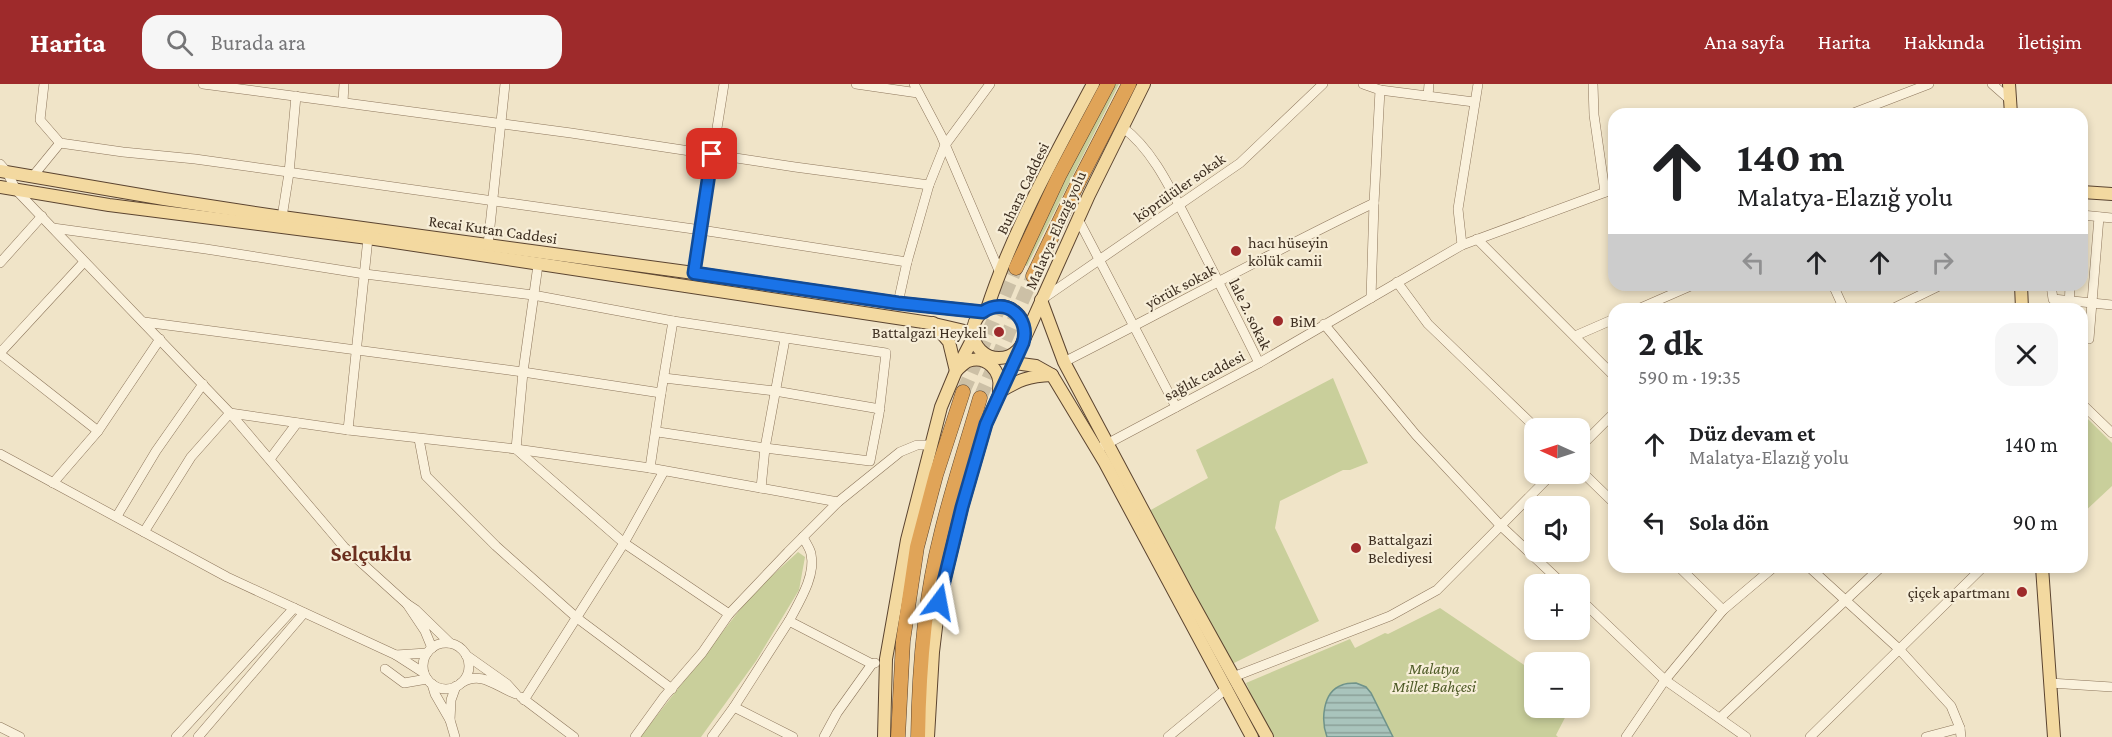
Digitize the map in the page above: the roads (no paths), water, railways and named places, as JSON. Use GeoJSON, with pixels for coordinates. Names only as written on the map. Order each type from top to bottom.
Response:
{"type":"FeatureCollection","features":[{"type":"Feature","properties":{"kind":"highway"},"geometry":{"type":"LineString","coordinates":[[1016,268],[1059,176],[1108,84]]}},
{"type":"Feature","properties":{"kind":"highway"},"geometry":{"type":"LineString","coordinates":[[1033,276],[1129,84]]}},
{"type":"Feature","properties":{"kind":"highway"},"geometry":{"type":"LineString","coordinates":[[898,737],[903,641],[917,547],[939,445],[963,392]]}},
{"type":"Feature","properties":{"kind":"highway"},"geometry":{"type":"LineString","coordinates":[[918,737],[922,646],[928,596],[940,534],[980,398]]}},
{"type":"Feature","properties":{"kind":"main road","name":"Buhara Caddesi"},"geometry":{"type":"LineString","coordinates":[[985,310],[1048,169],[1093,84]]}},
{"type":"Feature","properties":{"kind":"main road","name":"Malatya-Elazığ yolu"},"geometry":{"type":"LineString","coordinates":[[928,737],[933,652],[939,602],[962,507],[986,424],[1078,219],[1144,84]]}},
{"type":"Feature","properties":{"kind":"main road"},"geometry":{"type":"LineString","coordinates":[[2009,84],[2011,108]]}},
{"type":"Feature","properties":{"kind":"main road","name":"Recai Kutan Caddesi"},"geometry":{"type":"LineString","coordinates":[[2,169],[164,199],[282,217],[898,303],[985,310]]}},
{"type":"Feature","properties":{"kind":"main road","name":"Recai Kutan Caddesi"},"geometry":{"type":"LineString","coordinates":[[0,188],[199,217],[368,238],[933,323],[973,335]]}},
{"type":"Feature","properties":{"kind":"main road"},"geometry":{"type":"LineString","coordinates":[[2088,192],[2112,194]]}},
{"type":"Feature","properties":{"kind":"main road"},"geometry":{"type":"LineString","coordinates":[[1041,300],[1064,362],[1102,447],[1230,683],[1267,737]]}},
{"type":"Feature","properties":{"kind":"main road"},"geometry":{"type":"LineString","coordinates":[[884,737],[886,659],[907,540],[939,445],[941,407],[973,335],[977,319],[985,310],[1001,306],[1015,311],[1024,323],[1023,343],[1013,354],[999,358],[984,354],[977,346],[973,335]]}},
{"type":"Feature","properties":{"kind":"main road"},"geometry":{"type":"LineString","coordinates":[[933,323],[949,342],[954,376]]}},
{"type":"Feature","properties":{"kind":"main road"},"geometry":{"type":"LineString","coordinates":[[954,376],[967,362],[975,360],[992,366],[1000,380],[998,393]]}},
{"type":"Feature","properties":{"kind":"main road"},"geometry":{"type":"LineString","coordinates":[[1014,363],[1036,366],[1052,375],[1102,447]]}},
{"type":"Feature","properties":{"kind":"main road"},"geometry":{"type":"LineString","coordinates":[[998,393],[1030,376],[1052,375]]}},
{"type":"Feature","properties":{"kind":"main road"},"geometry":{"type":"LineString","coordinates":[[2042,573],[2054,737]]}},
{"type":"Feature","properties":{"kind":"main road"},"geometry":{"type":"LineString","coordinates":[[1230,683],[1252,737]]}},
{"type":"Feature","properties":{"kind":"street"},"geometry":{"type":"LineString","coordinates":[[44,84],[40,120],[60,142],[701,230],[907,262]]}},
{"type":"Feature","properties":{"kind":"street"},"geometry":{"type":"LineString","coordinates":[[203,84],[244,87],[929,185]]}},
{"type":"Feature","properties":{"kind":"street"},"geometry":{"type":"LineString","coordinates":[[343,102],[344,84]]}},
{"type":"Feature","properties":{"kind":"street"},"geometry":{"type":"LineString","coordinates":[[488,245],[505,84]]}},
{"type":"Feature","properties":{"kind":"street"},"geometry":{"type":"LineString","coordinates":[[694,273],[724,84]]}},
{"type":"Feature","properties":{"kind":"street"},"geometry":{"type":"LineString","coordinates":[[856,84],[916,88],[945,145],[1000,273]]}},
{"type":"Feature","properties":{"kind":"street"},"geometry":{"type":"LineString","coordinates":[[898,303],[929,185],[945,145],[990,84]]}},
{"type":"Feature","properties":{"kind":"street","name":"köprülüler sokak"},"geometry":{"type":"LineString","coordinates":[[1041,300],[1240,163],[1323,84]]}},
{"type":"Feature","properties":{"kind":"street"},"geometry":{"type":"LineString","coordinates":[[1363,84],[1380,90],[1474,102]]}},
{"type":"Feature","properties":{"kind":"street"},"geometry":{"type":"LineString","coordinates":[[1428,96],[1429,84]]}},
{"type":"Feature","properties":{"kind":"street"},"geometry":{"type":"LineString","coordinates":[[1462,245],[1458,209],[1478,84]]}},
{"type":"Feature","properties":{"kind":"street"},"geometry":{"type":"LineString","coordinates":[[1593,84],[1594,115],[1608,186]]}},
{"type":"Feature","properties":{"kind":"street"},"geometry":{"type":"LineString","coordinates":[[1867,108],[1929,84]]}},
{"type":"Feature","properties":{"kind":"street"},"geometry":{"type":"LineString","coordinates":[[1992,84],[2010,99]]}},
{"type":"Feature","properties":{"kind":"street"},"geometry":{"type":"LineString","coordinates":[[1371,298],[1380,90]]}},
{"type":"Feature","properties":{"kind":"street"},"geometry":{"type":"LineString","coordinates":[[282,217],[289,173],[296,96]]}},
{"type":"Feature","properties":{"kind":"street","name":"lale 2. sokak"},"geometry":{"type":"LineString","coordinates":[[1122,127],[1138,140],[1158,169],[1219,282],[1259,363]]}},
{"type":"Feature","properties":{"kind":"street"},"geometry":{"type":"LineString","coordinates":[[33,176],[60,142]]}},
{"type":"Feature","properties":{"kind":"street"},"geometry":{"type":"LineString","coordinates":[[2,169],[16,190],[230,413],[344,547],[416,610],[450,644],[462,650],[574,737]]}},
{"type":"Feature","properties":{"kind":"street","name":"sağlık caddesi"},"geometry":{"type":"LineString","coordinates":[[1102,447],[1259,363],[1462,245],[1608,191]]}},
{"type":"Feature","properties":{"kind":"street","name":"yörük sokak"},"geometry":{"type":"LineString","coordinates":[[1064,362],[1295,240],[1374,203]]}},
{"type":"Feature","properties":{"kind":"street"},"geometry":{"type":"LineString","coordinates":[[0,263],[42,216]]}},
{"type":"Feature","properties":{"kind":"street"},"geometry":{"type":"LineString","coordinates":[[2088,216],[2112,218]]}},
{"type":"Feature","properties":{"kind":"street"},"geometry":{"type":"LineString","coordinates":[[2089,339],[2099,217]]}},
{"type":"Feature","properties":{"kind":"street"},"geometry":{"type":"LineString","coordinates":[[1078,219],[1176,408]]}},
{"type":"Feature","properties":{"kind":"street"},"geometry":{"type":"LineString","coordinates":[[53,228],[533,296],[673,321],[886,353],[880,409],[870,461],[656,430]]}},
{"type":"Feature","properties":{"kind":"street"},"geometry":{"type":"LineString","coordinates":[[348,430],[368,238]]}},
{"type":"Feature","properties":{"kind":"street"},"geometry":{"type":"LineString","coordinates":[[1477,239],[1608,370]]}},
{"type":"Feature","properties":{"kind":"street"},"geometry":{"type":"LineString","coordinates":[[84,262],[0,354],[98,430]]}},
{"type":"Feature","properties":{"kind":"street"},"geometry":{"type":"LineString","coordinates":[[516,449],[523,372],[538,265]]}},
{"type":"Feature","properties":{"kind":"street"},"geometry":{"type":"LineString","coordinates":[[1397,282],[1428,324],[1526,418]]}},
{"type":"Feature","properties":{"kind":"street"},"geometry":{"type":"LineString","coordinates":[[1652,303],[1679,291]]}},
{"type":"Feature","properties":{"kind":"street"},"geometry":{"type":"LineString","coordinates":[[1904,303],[1929,291]]}},
{"type":"Feature","properties":{"kind":"street"},"geometry":{"type":"LineString","coordinates":[[2052,291],[2053,299],[2064,303]]}},
{"type":"Feature","properties":{"kind":"street"},"geometry":{"type":"LineString","coordinates":[[2088,303],[2112,305]]}},
{"type":"Feature","properties":{"kind":"street"},"geometry":{"type":"LineString","coordinates":[[650,468],[673,321]]}},
{"type":"Feature","properties":{"kind":"street"},"geometry":{"type":"LineString","coordinates":[[144,322],[523,372],[661,393]]}},
{"type":"Feature","properties":{"kind":"street"},"geometry":{"type":"LineString","coordinates":[[1575,336],[1608,322]]}},
{"type":"Feature","properties":{"kind":"street"},"geometry":{"type":"LineString","coordinates":[[1324,324],[1416,435],[1500,525],[1552,574]]}},
{"type":"Feature","properties":{"kind":"street"},"geometry":{"type":"LineString","coordinates":[[54,483],[98,430],[160,339]]}},
{"type":"Feature","properties":{"kind":"street"},"geometry":{"type":"LineString","coordinates":[[760,488],[765,447],[785,339]]}},
{"type":"Feature","properties":{"kind":"street"},"geometry":{"type":"LineString","coordinates":[[664,378],[775,391],[880,409]]}},
{"type":"Feature","properties":{"kind":"street"},"geometry":{"type":"LineString","coordinates":[[117,516],[156,451],[203,384]]}},
{"type":"Feature","properties":{"kind":"street"},"geometry":{"type":"LineString","coordinates":[[2088,410],[2112,433]]}},
{"type":"Feature","properties":{"kind":"street"},"geometry":{"type":"LineString","coordinates":[[230,413],[650,468],[838,502]]}},
{"type":"Feature","properties":{"kind":"street"},"geometry":{"type":"LineString","coordinates":[[144,532],[191,457],[230,413]]}},
{"type":"Feature","properties":{"kind":"street"},"geometry":{"type":"LineString","coordinates":[[1590,437],[1608,419]]}},
{"type":"Feature","properties":{"kind":"street"},"geometry":{"type":"LineString","coordinates":[[270,459],[297,423]]}},
{"type":"Feature","properties":{"kind":"street"},"geometry":{"type":"LineString","coordinates":[[419,439],[426,476],[496,546],[577,618],[672,688]]}},
{"type":"Feature","properties":{"kind":"street"},"geometry":{"type":"LineString","coordinates":[[635,737],[702,653],[729,614],[838,502],[900,452],[917,445],[939,445]]}},
{"type":"Feature","properties":{"kind":"street"},"geometry":{"type":"LineString","coordinates":[[516,449],[624,543],[729,614]]}},
{"type":"Feature","properties":{"kind":"street"},"geometry":{"type":"LineString","coordinates":[[0,454],[227,577],[396,655],[444,689],[466,680],[484,678],[516,694]]}},
{"type":"Feature","properties":{"kind":"street"},"geometry":{"type":"LineString","coordinates":[[524,700],[624,543],[664,471]]}},
{"type":"Feature","properties":{"kind":"street"},"geometry":{"type":"LineString","coordinates":[[1590,480],[1608,497]]}},
{"type":"Feature","properties":{"kind":"street"},"geometry":{"type":"LineString","coordinates":[[1168,737],[1230,683],[1390,616],[1437,590],[1542,484]]}},
{"type":"Feature","properties":{"kind":"street"},"geometry":{"type":"LineString","coordinates":[[712,737],[789,621],[805,588],[811,555],[803,537]]}},
{"type":"Feature","properties":{"kind":"street"},"geometry":{"type":"LineString","coordinates":[[1685,573],[1723,610]]}},
{"type":"Feature","properties":{"kind":"street"},"geometry":{"type":"LineString","coordinates":[[1626,737],[1665,680],[1723,610],[1767,573]]}},
{"type":"Feature","properties":{"kind":"street"},"geometry":{"type":"LineString","coordinates":[[1815,573],[1899,649],[1951,706],[1960,733],[1937,733],[1926,737]]}},
{"type":"Feature","properties":{"kind":"street"},"geometry":{"type":"LineString","coordinates":[[1720,717],[1875,573]]}},
{"type":"Feature","properties":{"kind":"street"},"geometry":{"type":"LineString","coordinates":[[1810,737],[1977,573]]}},
{"type":"Feature","properties":{"kind":"street"},"geometry":{"type":"LineString","coordinates":[[407,604],[425,631],[429,650],[423,666],[450,720],[455,737]]}},
{"type":"Feature","properties":{"kind":"street"},"geometry":{"type":"LineString","coordinates":[[176,737],[294,608]]}},
{"type":"Feature","properties":{"kind":"street"},"geometry":{"type":"LineString","coordinates":[[1590,609],[1665,680],[1746,737]]}},
{"type":"Feature","properties":{"kind":"street"},"geometry":{"type":"LineString","coordinates":[[198,737],[304,614]]}},
{"type":"Feature","properties":{"kind":"street"},"geometry":{"type":"LineString","coordinates":[[789,621],[872,664]]}},
{"type":"Feature","properties":{"kind":"street"},"geometry":{"type":"LineString","coordinates":[[396,655],[450,644]]}},
{"type":"Feature","properties":{"kind":"street"},"geometry":{"type":"LineString","coordinates":[[450,720],[451,700],[458,685],[467,674],[466,655]]}},
{"type":"Feature","properties":{"kind":"street"},"geometry":{"type":"LineString","coordinates":[[824,737],[837,713],[872,664],[886,659]]}},
{"type":"Feature","properties":{"kind":"street"},"geometry":{"type":"LineString","coordinates":[[385,669],[404,683],[428,679]]}},
{"type":"Feature","properties":{"kind":"street"},"geometry":{"type":"LineString","coordinates":[[2050,682],[2112,687]]}},
{"type":"Feature","properties":{"kind":"street"},"geometry":{"type":"LineString","coordinates":[[734,707],[793,737]]}},
{"type":"Feature","properties":{"kind":"street"},"geometry":{"type":"LineString","coordinates":[[1937,733],[1956,717]]}},
{"type":"Feature","properties":{"kind":"street"},"geometry":{"type":"LineString","coordinates":[[0,728],[20,737]]}},
{"type":"Feature","properties":{"kind":"water"},"geometry":{"type":"Polygon","coordinates":[[[1356,683],[1366,687],[1371,693],[1393,737],[1327,737],[1324,715],[1330,694],[1345,684],[1356,683]]]}},
{"type":"Feature","properties":{"kind":"tunnel"},"geometry":{"type":"LineString","coordinates":[[963,392],[1016,268]]}},
{"type":"Feature","properties":{"kind":"tunnel"},"geometry":{"type":"LineString","coordinates":[[980,398],[1033,276]]}},
{"type":"Feature","properties":{"kind":"place","name":"hacı hüseyin kölük camii"},"geometry":{"type":"Point","coordinates":[1236,251]}},
{"type":"Feature","properties":{"kind":"place","name":"BiM"},"geometry":{"type":"Point","coordinates":[1278,321]}},
{"type":"Feature","properties":{"kind":"place","name":"Battalgazi Heykeli"},"geometry":{"type":"Point","coordinates":[999,332]}},
{"type":"Feature","properties":{"kind":"place","name":"Battalgazi Belediyesi"},"geometry":{"type":"Point","coordinates":[1356,548]}},
{"type":"Feature","properties":{"kind":"place","name":"çiçek apartmanı"},"geometry":{"type":"Point","coordinates":[2022,592]}},
{"type":"Feature","properties":{"kind":"district","name":"Selçuklu"},"geometry":{"type":"Point","coordinates":[371,553]}},
{"type":"Feature","properties":{"kind":"park label","name":"Malatya Millet Bahçesi"},"geometry":{"type":"Point","coordinates":[1434,677]}}]}
